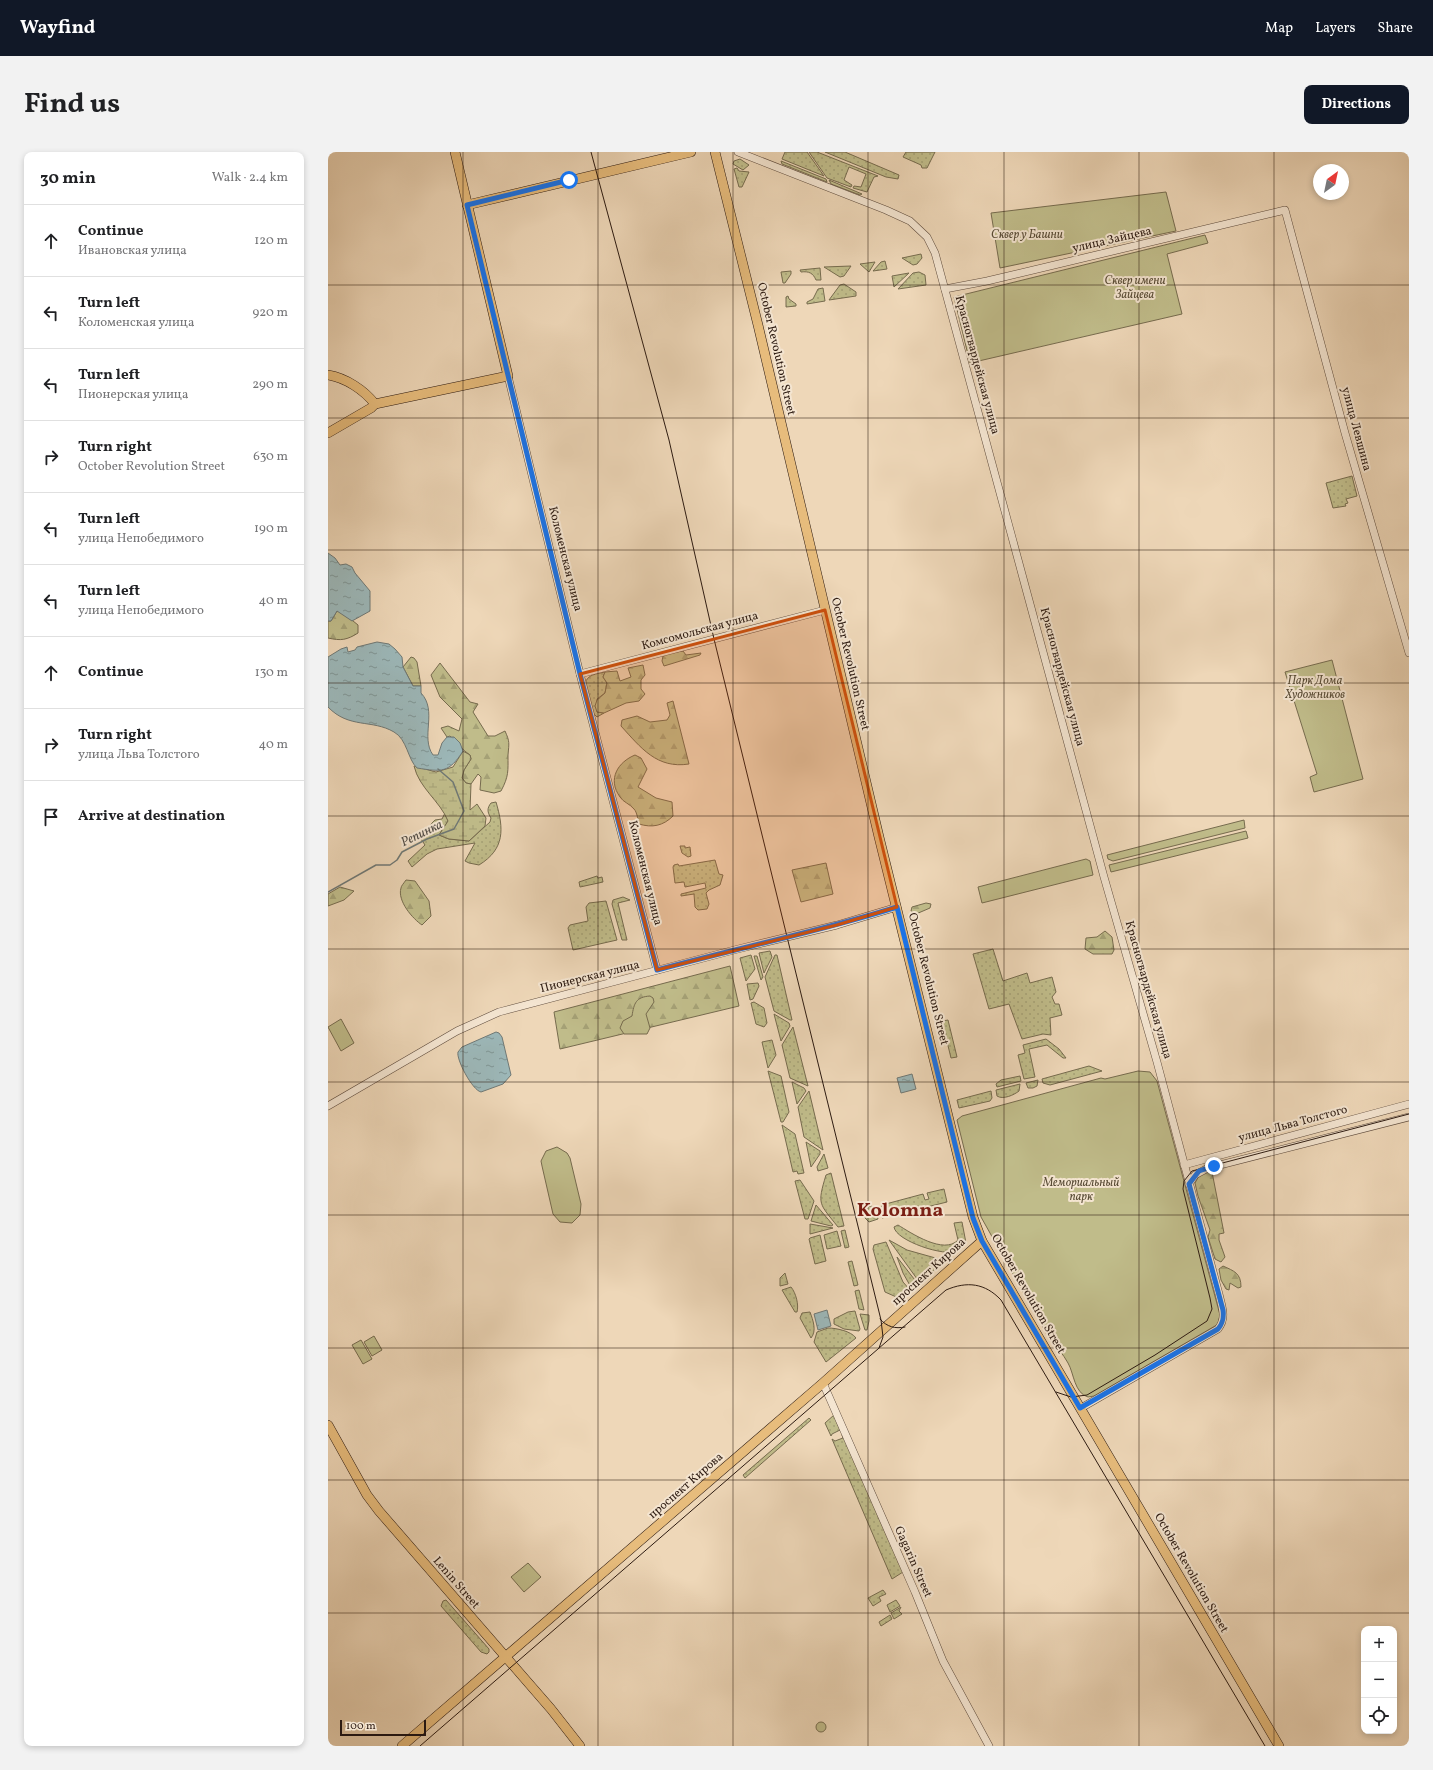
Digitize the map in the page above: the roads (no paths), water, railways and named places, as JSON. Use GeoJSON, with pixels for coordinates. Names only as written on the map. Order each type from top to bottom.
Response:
{"type":"FeatureCollection","features":[{"type":"Feature","properties":{"kind":"main road","name":"Коломенская улица"},"geometry":{"type":"LineString","coordinates":[[455,152],[508,376]]}},
{"type":"Feature","properties":{"kind":"main road"},"geometry":{"type":"LineString","coordinates":[[467,205],[691,152]]}},
{"type":"Feature","properties":{"kind":"main road","name":"October Revolution Street"},"geometry":{"type":"LineString","coordinates":[[715,152],[758,325],[879,837],[969,1202],[982,1241],[1279,1746]]}},
{"type":"Feature","properties":{"kind":"main road"},"geometry":{"type":"LineString","coordinates":[[328,375],[343,380],[357,388],[370,397],[375,404]]}},
{"type":"Feature","properties":{"kind":"main road"},"geometry":{"type":"LineString","coordinates":[[328,433],[372,408],[375,404],[508,376]]}},
{"type":"Feature","properties":{"kind":"main road","name":"проспект Кирова"},"geometry":{"type":"LineString","coordinates":[[402,1746],[822,1383],[982,1241]]}},
{"type":"Feature","properties":{"kind":"main road","name":"Lenin Street"},"geometry":{"type":"LineString","coordinates":[[328,1425],[367,1495],[379,1511],[506,1657],[580,1746]]}},
{"type":"Feature","properties":{"kind":"street"},"geometry":{"type":"LineString","coordinates":[[738,152],[769,164]]}},
{"type":"Feature","properties":{"kind":"street"},"geometry":{"type":"LineString","coordinates":[[752,152],[769,164]]}},
{"type":"Feature","properties":{"kind":"street","name":"Красногвардейская улица"},"geometry":{"type":"LineString","coordinates":[[769,164],[886,210],[910,221],[927,237],[935,253],[1104,877],[1157,1062],[1219,1294],[1224,1314],[1223,1321],[1218,1329],[1080,1408]]}},
{"type":"Feature","properties":{"kind":"street","name":"улица Зайцева"},"geometry":{"type":"LineString","coordinates":[[945,289],[987,281],[1285,210]]}},
{"type":"Feature","properties":{"kind":"street","name":"улица Левшина"},"geometry":{"type":"LineString","coordinates":[[1285,210],[1345,433],[1409,653]]}},
{"type":"Feature","properties":{"kind":"street","name":"Коломенская улица"},"geometry":{"type":"LineString","coordinates":[[508,376],[580,674],[657,970]]}},
{"type":"Feature","properties":{"kind":"street","name":"Комсомольская улица"},"geometry":{"type":"LineString","coordinates":[[580,674],[825,610]]}},
{"type":"Feature","properties":{"kind":"street","name":"Пионерская улица"},"geometry":{"type":"LineString","coordinates":[[328,1106],[449,1035],[492,1015],[523,1005],[657,970],[837,925],[897,907]]}},
{"type":"Feature","properties":{"kind":"street","name":"улица Льва Толстого"},"geometry":{"type":"LineString","coordinates":[[1184,1165],[1409,1104]]}},
{"type":"Feature","properties":{"kind":"street","name":"улица Льва Толстого"},"geometry":{"type":"LineString","coordinates":[[1189,1184],[1195,1175],[1208,1168],[1409,1117]]}},
{"type":"Feature","properties":{"kind":"street","name":"Gagarin Street"},"geometry":{"type":"LineString","coordinates":[[822,1383],[918,1598],[943,1661],[989,1746]]}},
{"type":"Feature","properties":{"kind":"water"},"geometry":{"type":"Polygon","coordinates":[[[328,553],[335,558],[340,565],[346,564],[352,567],[370,591],[370,611],[352,621],[337,611],[331,621],[328,621],[328,553]]]}},
{"type":"Feature","properties":{"kind":"water"},"geometry":{"type":"Polygon","coordinates":[[[377,642],[389,644],[395,649],[402,657],[403,667],[413,686],[421,686],[421,693],[426,700],[428,708],[428,740],[429,748],[433,755],[438,755],[442,743],[447,737],[454,737],[460,743],[463,751],[449,767],[439,770],[417,768],[411,760],[402,739],[394,732],[386,728],[344,718],[336,714],[328,707],[328,657],[347,647],[348,652],[355,650],[357,647],[377,642]]]}},
{"type":"Feature","properties":{"kind":"water"},"geometry":{"type":"Polygon","coordinates":[[[496,1032],[502,1037],[511,1075],[503,1084],[481,1092],[473,1086],[465,1074],[459,1061],[458,1052],[462,1047],[496,1032]]]}},
{"type":"Feature","properties":{"kind":"water"},"geometry":{"type":"Polygon","coordinates":[[[912,1074],[916,1089],[901,1093],[897,1078],[912,1074]]]}},
{"type":"Feature","properties":{"kind":"water"},"geometry":{"type":"Polygon","coordinates":[[[827,1310],[831,1326],[818,1330],[814,1314],[827,1310]]]}},
{"type":"Feature","properties":{"kind":"waterway","name":"Репинка"},"geometry":{"type":"LineString","coordinates":[[328,892],[376,865],[390,865],[397,860],[402,852],[427,839],[454,829],[464,811],[453,782],[438,769]]}},
{"type":"Feature","properties":{"kind":"tram line"},"geometry":{"type":"LineString","coordinates":[[591,152],[669,440],[714,639],[881,1320],[883,1337],[879,1348]]}},
{"type":"Feature","properties":{"kind":"tram line"},"geometry":{"type":"LineString","coordinates":[[1056,1392],[1071,1397],[1087,1395],[1155,1355],[1207,1321],[1212,1309],[1183,1189],[1184,1181],[1192,1171],[1409,1114]]}},
{"type":"Feature","properties":{"kind":"tram line"},"geometry":{"type":"LineString","coordinates":[[420,1746],[946,1290],[961,1285],[975,1285],[982,1287],[995,1294],[1001,1300],[1265,1746]]}},
{"type":"Feature","properties":{"kind":"tram line"},"geometry":{"type":"LineString","coordinates":[[880,1319],[891,1327],[905,1327]]}},
{"type":"Feature","properties":{"kind":"district","name":"Kolomna"},"geometry":{"type":"Point","coordinates":[900,1211]}},
{"type":"Feature","properties":{"kind":"park label","name":"Сквер у Башни"},"geometry":{"type":"Point","coordinates":[1027,235]}},
{"type":"Feature","properties":{"kind":"park label","name":"Сквер имени Зайцева"},"geometry":{"type":"Point","coordinates":[1135,288]}},
{"type":"Feature","properties":{"kind":"park label","name":"Парк Дома Художников"},"geometry":{"type":"Point","coordinates":[1315,688]}},
{"type":"Feature","properties":{"kind":"park label","name":"Мемориальный парк"},"geometry":{"type":"Point","coordinates":[1081,1190]}}]}
